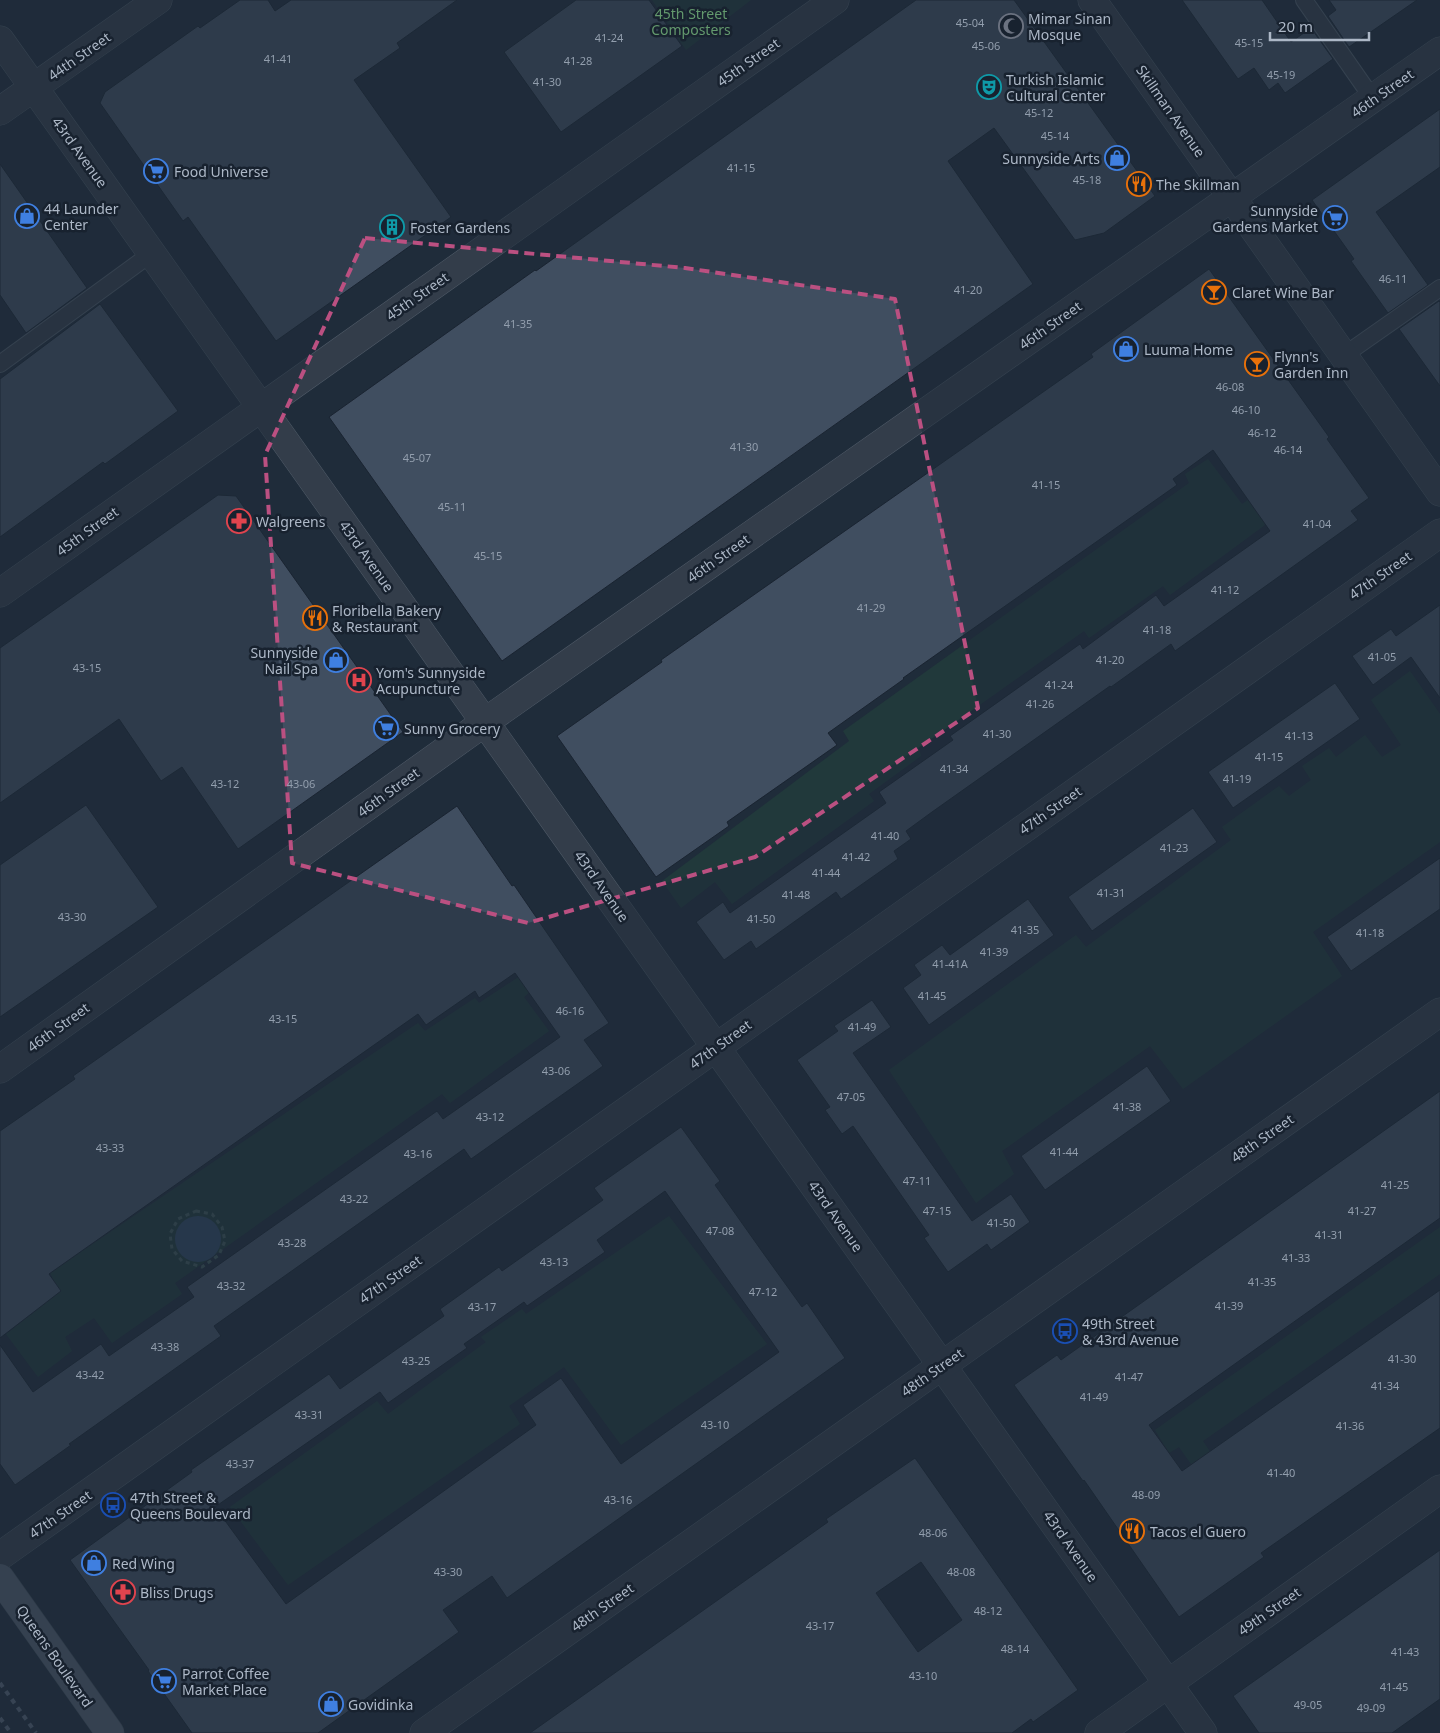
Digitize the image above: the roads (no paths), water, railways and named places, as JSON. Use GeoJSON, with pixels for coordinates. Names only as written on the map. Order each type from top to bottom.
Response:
{"type":"FeatureCollection","features":[{"type":"Feature","properties":{"kind":"main road","name":"Queens Boulevard"},"geometry":{"type":"LineString","coordinates":[[0,1578],[110,1733]]}},
{"type":"Feature","properties":{"kind":"street","name":"44th Street"},"geometry":{"type":"LineString","coordinates":[[0,111],[158,0]]}},
{"type":"Feature","properties":{"kind":"street","name":"45th Street"},"geometry":{"type":"LineString","coordinates":[[0,593],[835,0]]}},
{"type":"Feature","properties":{"kind":"street","name":"Skillman Avenue"},"geometry":{"type":"LineString","coordinates":[[1092,0],[1440,492]]}},
{"type":"Feature","properties":{"kind":"street","name":"43rd Avenue"},"geometry":{"type":"LineString","coordinates":[[0,40],[1203,1733]]}},
{"type":"Feature","properties":{"kind":"street","name":"46th Street"},"geometry":{"type":"LineString","coordinates":[[0,1069],[485,722],[1440,51]]}},
{"type":"Feature","properties":{"kind":"street","name":"47th Street"},"geometry":{"type":"LineString","coordinates":[[0,1556],[1440,532]]}},
{"type":"Feature","properties":{"kind":"street","name":"48th Street"},"geometry":{"type":"LineString","coordinates":[[424,1733],[1440,1012]]}},
{"type":"Feature","properties":{"kind":"street","name":"49th Street"},"geometry":{"type":"LineString","coordinates":[[1099,1733],[1440,1490]]}},
{"type":"Feature","properties":{"kind":"lane"},"geometry":{"type":"LineString","coordinates":[[1304,0],[1373,99]]}},
{"type":"Feature","properties":{"kind":"lane"},"geometry":{"type":"LineString","coordinates":[[0,364],[152,253]]}},
{"type":"Feature","properties":{"kind":"lane"},"geometry":{"type":"LineString","coordinates":[[1344,356],[1440,288]]}},
{"type":"Feature","properties":{"kind":"water"},"geometry":{"type":"Polygon","coordinates":[[[203,1216],[215,1222],[220,1230],[220,1248],[215,1256],[207,1261],[193,1262],[181,1256],[176,1248],[175,1234],[181,1222],[189,1217],[203,1216]]]}},
{"type":"Feature","properties":{"kind":"railway"},"geometry":{"type":"LineString","coordinates":[[0,1683],[36,1733]]}},
{"type":"Feature","properties":{"kind":"railway"},"geometry":{"type":"LineString","coordinates":[[0,1718],[11,1733]]}},
{"type":"Feature","properties":{"kind":"place","name":"Mimar Sinan Mosque"},"geometry":{"type":"Point","coordinates":[1011,26]}},
{"type":"Feature","properties":{"kind":"place","name":"Turkish Islamic Cultural Center"},"geometry":{"type":"Point","coordinates":[989,87]}},
{"type":"Feature","properties":{"kind":"place","name":"Sunnyside Arts"},"geometry":{"type":"Point","coordinates":[1117,158]}},
{"type":"Feature","properties":{"kind":"place","name":"Food Universe"},"geometry":{"type":"Point","coordinates":[156,171]}},
{"type":"Feature","properties":{"kind":"place","name":"The Skillman"},"geometry":{"type":"Point","coordinates":[1139,184]}},
{"type":"Feature","properties":{"kind":"place","name":"44 Launder Center"},"geometry":{"type":"Point","coordinates":[27,216]}},
{"type":"Feature","properties":{"kind":"place","name":"Sunnyside Gardens Market"},"geometry":{"type":"Point","coordinates":[1335,218]}},
{"type":"Feature","properties":{"kind":"place","name":"Foster Gardens"},"geometry":{"type":"Point","coordinates":[392,227]}},
{"type":"Feature","properties":{"kind":"place","name":"Claret Wine Bar"},"geometry":{"type":"Point","coordinates":[1214,292]}},
{"type":"Feature","properties":{"kind":"place","name":"Luuma Home"},"geometry":{"type":"Point","coordinates":[1126,349]}},
{"type":"Feature","properties":{"kind":"place","name":"Flynn's Garden Inn"},"geometry":{"type":"Point","coordinates":[1257,364]}},
{"type":"Feature","properties":{"kind":"place","name":"Walgreens"},"geometry":{"type":"Point","coordinates":[239,521]}},
{"type":"Feature","properties":{"kind":"place","name":"Floribella Bakery & Restaurant"},"geometry":{"type":"Point","coordinates":[315,618]}},
{"type":"Feature","properties":{"kind":"place","name":"Sunnyside Nail Spa"},"geometry":{"type":"Point","coordinates":[336,660]}},
{"type":"Feature","properties":{"kind":"place","name":"Yom's Sunnyside Acupuncture"},"geometry":{"type":"Point","coordinates":[359,680]}},
{"type":"Feature","properties":{"kind":"place","name":"Sunny Grocery"},"geometry":{"type":"Point","coordinates":[386,728]}},
{"type":"Feature","properties":{"kind":"place","name":"49th Street & 43rd Avenue"},"geometry":{"type":"Point","coordinates":[1065,1331]}},
{"type":"Feature","properties":{"kind":"place","name":"47th Street & Queens Boulevard"},"geometry":{"type":"Point","coordinates":[113,1505]}},
{"type":"Feature","properties":{"kind":"place","name":"Tacos el Guero"},"geometry":{"type":"Point","coordinates":[1132,1531]}},
{"type":"Feature","properties":{"kind":"place","name":"Red Wing"},"geometry":{"type":"Point","coordinates":[94,1563]}},
{"type":"Feature","properties":{"kind":"place","name":"Bliss Drugs"},"geometry":{"type":"Point","coordinates":[123,1592]}},
{"type":"Feature","properties":{"kind":"place","name":"Parrot Coffee Market Place"},"geometry":{"type":"Point","coordinates":[164,1681]}},
{"type":"Feature","properties":{"kind":"place","name":"Govidinka"},"geometry":{"type":"Point","coordinates":[331,1704]}},
{"type":"Feature","properties":{"kind":"park label","name":"45th Street Composters"},"geometry":{"type":"Point","coordinates":[691,22]}}]}
